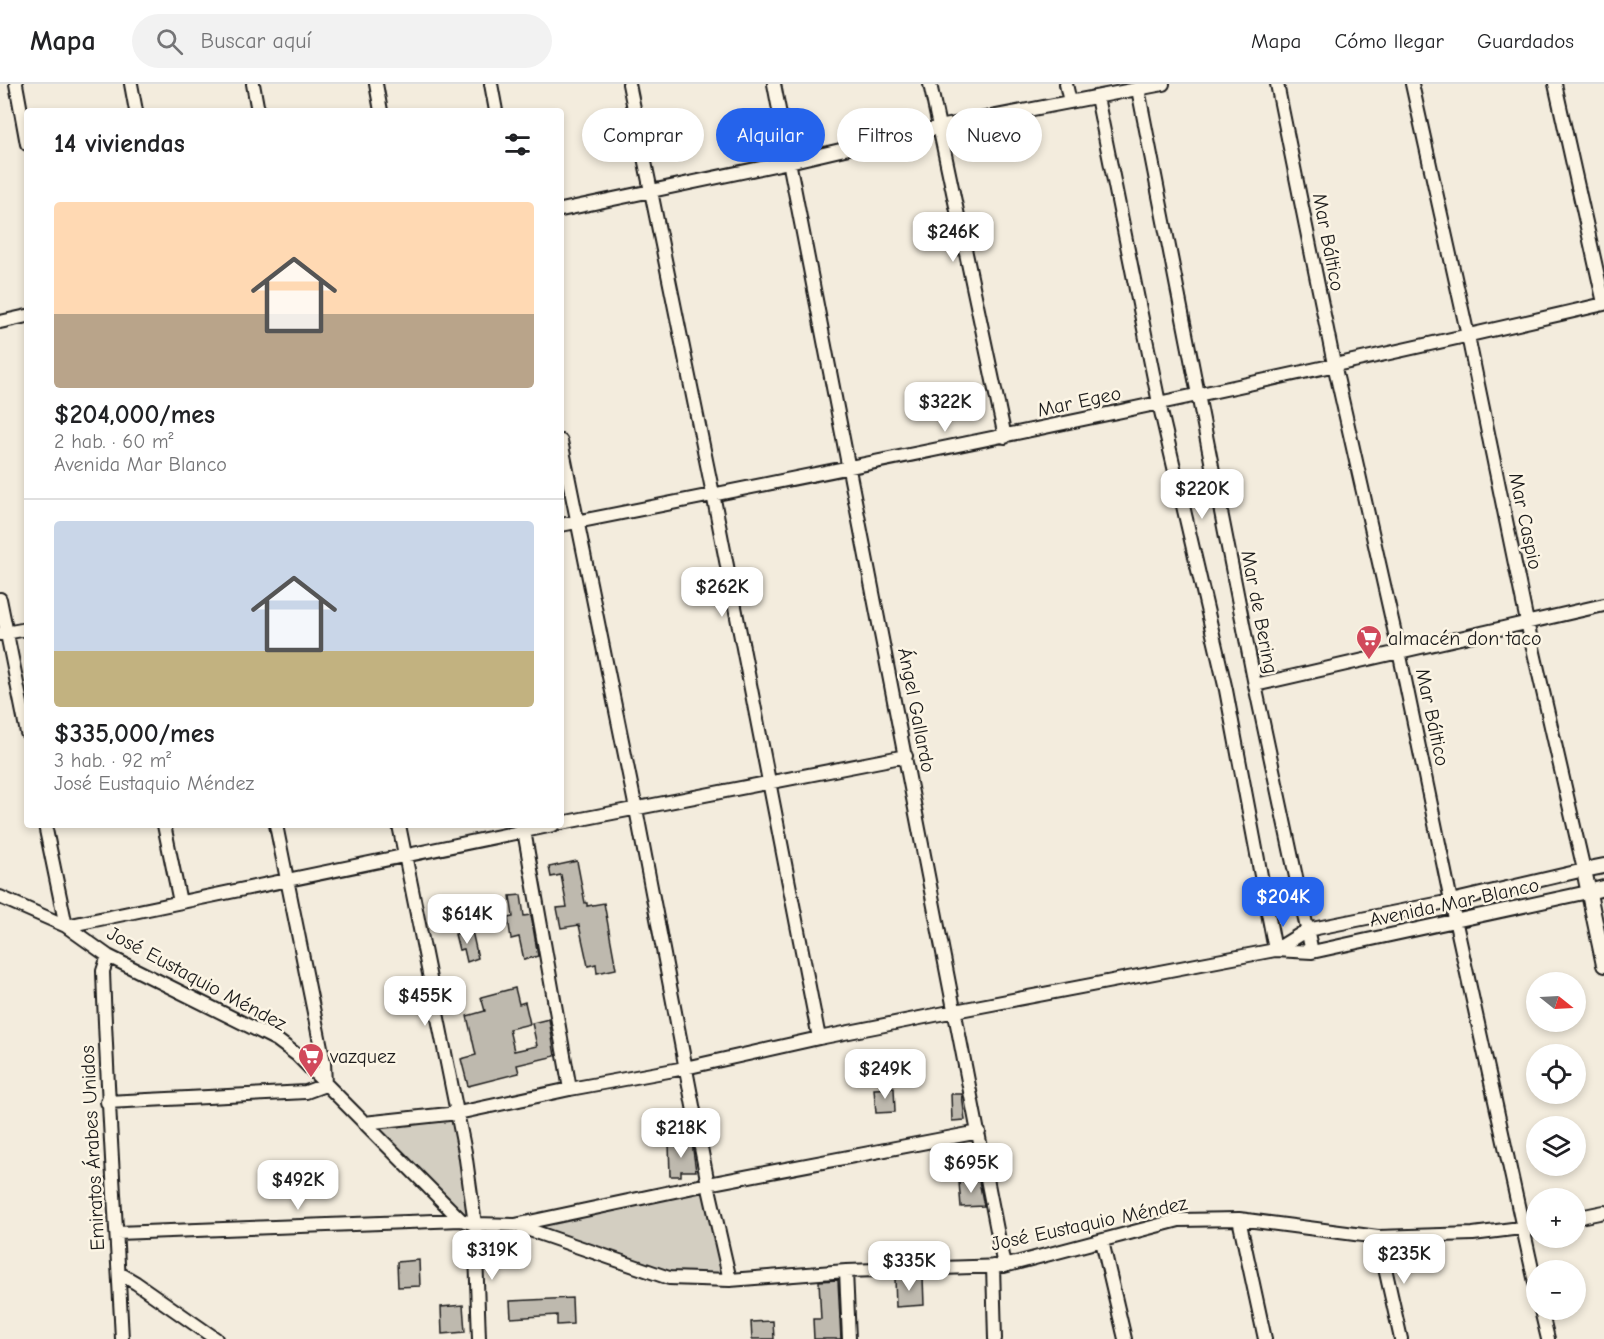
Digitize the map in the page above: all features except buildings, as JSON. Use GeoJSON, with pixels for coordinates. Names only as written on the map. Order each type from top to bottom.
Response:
{"type":"FeatureCollection","features":[{"type":"Feature","properties":{"kind":"street"},"geometry":{"type":"LineString","coordinates":[[16,84],[24,128]]}},
{"type":"Feature","properties":{"kind":"street"},"geometry":{"type":"LineString","coordinates":[[130,84],[135,108]]}},
{"type":"Feature","properties":{"kind":"street"},"geometry":{"type":"LineString","coordinates":[[253,84],[257,108]]}},
{"type":"Feature","properties":{"kind":"street"},"geometry":{"type":"LineString","coordinates":[[376,84],[380,108]]}},
{"type":"Feature","properties":{"kind":"street"},"geometry":{"type":"LineString","coordinates":[[491,84],[495,108]]}},
{"type":"Feature","properties":{"kind":"street"},"geometry":{"type":"LineString","coordinates":[[629,84],[713,494],[819,1038]]}},
{"type":"Feature","properties":{"kind":"street","name":"Ángel Gallardo"},"geometry":{"type":"LineString","coordinates":[[774,84],[779,108]]}},
{"type":"Feature","properties":{"kind":"street"},"geometry":{"type":"LineString","coordinates":[[930,84],[1005,437]]}},
{"type":"Feature","properties":{"kind":"street"},"geometry":{"type":"LineString","coordinates":[[1066,84],[1070,102]]}},
{"type":"Feature","properties":{"kind":"street"},"geometry":{"type":"LineString","coordinates":[[825,154],[939,127],[1163,84]]}},
{"type":"Feature","properties":{"kind":"street","name":"Mar Báltico"},"geometry":{"type":"LineString","coordinates":[[1277,84],[1334,364],[1399,651],[1455,922],[1530,1260]]}},
{"type":"Feature","properties":{"kind":"street","name":"Mar Caspio"},"geometry":{"type":"LineString","coordinates":[[1412,84],[1468,336],[1527,622],[1604,965]]}},
{"type":"Feature","properties":{"kind":"street"},"geometry":{"type":"LineString","coordinates":[[1555,84],[1604,303]]}},
{"type":"Feature","properties":{"kind":"street","name":"Mar de Bering"},"geometry":{"type":"LineString","coordinates":[[1138,89],[1255,685],[1312,952]]}},
{"type":"Feature","properties":{"kind":"street"},"geometry":{"type":"LineString","coordinates":[[1097,97],[1159,403],[1226,690],[1275,950]]}},
{"type":"Feature","properties":{"kind":"street"},"geometry":{"type":"LineString","coordinates":[[564,209],[789,162]]}},
{"type":"Feature","properties":{"kind":"street","name":"Ángel Gallardo"},"geometry":{"type":"LineString","coordinates":[[789,162],[979,1132],[999,1266],[995,1339]]}},
{"type":"Feature","properties":{"kind":"street","name":"Mar Egeo"},"geometry":{"type":"LineString","coordinates":[[564,524],[1005,437],[1468,336],[1604,303]]}},
{"type":"Feature","properties":{"kind":"street"},"geometry":{"type":"LineString","coordinates":[[0,322],[24,317]]}},
{"type":"Feature","properties":{"kind":"street"},"geometry":{"type":"LineString","coordinates":[[564,456],[636,809],[708,1184],[730,1281]]}},
{"type":"Feature","properties":{"kind":"street"},"geometry":{"type":"LineString","coordinates":[[0,599],[3,634],[24,722]]}},
{"type":"Feature","properties":{"kind":"street"},"geometry":{"type":"LineString","coordinates":[[1255,685],[1604,605]]}},
{"type":"Feature","properties":{"kind":"street"},"geometry":{"type":"LineString","coordinates":[[3,634],[24,630]]}},
{"type":"Feature","properties":{"kind":"street"},"geometry":{"type":"LineString","coordinates":[[564,823],[906,756]]}},
{"type":"Feature","properties":{"kind":"street"},"geometry":{"type":"LineString","coordinates":[[46,828],[66,926],[405,856],[523,828],[570,1089]]}},
{"type":"Feature","properties":{"kind":"street"},"geometry":{"type":"LineString","coordinates":[[165,828],[180,902]]}},
{"type":"Feature","properties":{"kind":"street"},"geometry":{"type":"LineString","coordinates":[[107,1102],[306,1092],[325,1084],[324,1062],[277,828]]}},
{"type":"Feature","properties":{"kind":"street"},"geometry":{"type":"LineString","coordinates":[[400,828],[458,1113],[475,1224],[479,1339]]}},
{"type":"Feature","properties":{"kind":"street","name":"Avenida Mar Blanco"},"geometry":{"type":"LineString","coordinates":[[1307,930],[1451,901],[1604,866]]}},
{"type":"Feature","properties":{"kind":"street","name":"Avenida Mar Blanco"},"geometry":{"type":"LineString","coordinates":[[1275,950],[1312,952],[1604,888]]}},
{"type":"Feature","properties":{"kind":"street","name":"José Eustaquio Méndez"},"geometry":{"type":"LineString","coordinates":[[0,897],[66,926],[108,956],[277,1040],[297,1055],[461,1220]]}},
{"type":"Feature","properties":{"kind":"street"},"geometry":{"type":"LineString","coordinates":[[364,1123],[458,1113],[570,1089],[686,1068],[819,1038],[1275,950],[1307,930]]}},
{"type":"Feature","properties":{"kind":"street","name":"Emiratos Árabes Unidos"},"geometry":{"type":"LineString","coordinates":[[108,956],[103,971],[107,1102],[122,1339]]}},
{"type":"Feature","properties":{"kind":"street"},"geometry":{"type":"LineString","coordinates":[[117,1233],[461,1220],[475,1224],[515,1225],[708,1184],[979,1132]]}},
{"type":"Feature","properties":{"kind":"street"},"geometry":{"type":"LineString","coordinates":[[1586,1216],[1604,1212]]}},
{"type":"Feature","properties":{"kind":"street"},"geometry":{"type":"LineString","coordinates":[[1239,1219],[1265,1339]]}},
{"type":"Feature","properties":{"kind":"street","name":"José Eustaquio Méndez"},"geometry":{"type":"LineString","coordinates":[[515,1225],[669,1278],[730,1281],[846,1271],[999,1266],[1179,1220],[1239,1219],[1378,1237],[1473,1234],[1526,1228]]}},
{"type":"Feature","properties":{"kind":"street"},"geometry":{"type":"LineString","coordinates":[[1378,1237],[1401,1339]]}},
{"type":"Feature","properties":{"kind":"street"},"geometry":{"type":"LineString","coordinates":[[1102,1240],[1125,1339]]}},
{"type":"Feature","properties":{"kind":"street"},"geometry":{"type":"LineString","coordinates":[[846,1271],[849,1339]]}},
{"type":"Feature","properties":{"kind":"street"},"geometry":{"type":"LineString","coordinates":[[119,1273],[216,1339]]}},
{"type":"Feature","properties":{"kind":"street"},"geometry":{"type":"LineString","coordinates":[[1543,1320],[1548,1339]]}},
{"type":"Feature","properties":{"kind":"shaded area"},"geometry":{"type":"Polygon","coordinates":[[[456,1114],[474,1223],[462,1220],[367,1125],[456,1114]]]}},
{"type":"Feature","properties":{"kind":"shaded area"},"geometry":{"type":"Polygon","coordinates":[[[707,1186],[729,1279],[681,1279],[518,1226],[707,1186]]]}},
{"type":"Feature","properties":{"kind":"place","name":"almacén don taco"},"geometry":{"type":"Point","coordinates":[1369,661]}},
{"type":"Feature","properties":{"kind":"place","name":"vazquez"},"geometry":{"type":"Point","coordinates":[311,1079]}}]}
